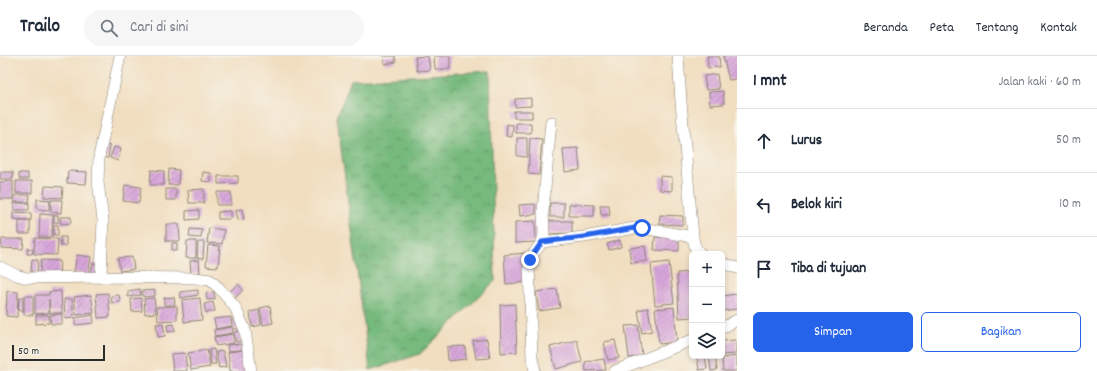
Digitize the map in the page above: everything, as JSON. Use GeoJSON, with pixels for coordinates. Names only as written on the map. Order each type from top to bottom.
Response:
{"type":"FeatureCollection","features":[{"type":"Feature","properties":{"kind":"street"},"geometry":{"type":"LineString","coordinates":[[101,277],[103,220],[98,182],[99,157],[120,56]]}},
{"type":"Feature","properties":{"kind":"street"},"geometry":{"type":"LineString","coordinates":[[678,56],[681,109],[693,237],[698,251]]}},
{"type":"Feature","properties":{"kind":"street"},"geometry":{"type":"LineString","coordinates":[[535,371],[532,357],[529,264],[532,256],[542,242],[544,234],[543,211],[551,122]]}},
{"type":"Feature","properties":{"kind":"street"},"geometry":{"type":"LineString","coordinates":[[542,242],[584,237],[635,228],[693,237]]}},
{"type":"Feature","properties":{"kind":"street"},"geometry":{"type":"LineString","coordinates":[[725,264],[737,268]]}},
{"type":"Feature","properties":{"kind":"street"},"geometry":{"type":"LineString","coordinates":[[0,267],[16,275],[27,278],[195,278],[210,280],[219,288],[235,308],[245,330],[251,371]]}},
{"type":"Feature","properties":{"kind":"street"},"geometry":{"type":"LineString","coordinates":[[725,326],[737,320]]}},
{"type":"Feature","properties":{"kind":"street"},"geometry":{"type":"LineString","coordinates":[[615,371],[689,341]]}},
{"type":"Feature","properties":{"kind":"green space"},"geometry":{"type":"Polygon","coordinates":[[[490,71],[495,281],[420,354],[370,370],[337,117],[351,80],[490,71]]]}},
{"type":"Feature","properties":{"kind":"building"},"geometry":{"type":"Polygon","coordinates":[[[383,56],[395,56],[396,62],[385,64],[383,56]]]}},
{"type":"Feature","properties":{"kind":"building"},"geometry":{"type":"Polygon","coordinates":[[[428,56],[430,70],[417,71],[415,57],[428,56]]]}},
{"type":"Feature","properties":{"kind":"building"},"geometry":{"type":"Polygon","coordinates":[[[434,56],[450,56],[450,69],[435,69],[434,56]]]}},
{"type":"Feature","properties":{"kind":"building"},"geometry":{"type":"Polygon","coordinates":[[[707,56],[719,56],[720,67],[708,68],[707,56]]]}},
{"type":"Feature","properties":{"kind":"building"},"geometry":{"type":"Polygon","coordinates":[[[723,56],[737,56],[737,79],[729,80],[723,56]]]}},
{"type":"Feature","properties":{"kind":"building"},"geometry":{"type":"Polygon","coordinates":[[[717,74],[719,89],[706,90],[704,76],[717,74]]]}},
{"type":"Feature","properties":{"kind":"building"},"geometry":{"type":"Polygon","coordinates":[[[723,91],[724,104],[710,105],[709,92],[723,91]]]}},
{"type":"Feature","properties":{"kind":"building"},"geometry":{"type":"Polygon","coordinates":[[[531,98],[531,106],[515,107],[515,99],[531,98]]]}},
{"type":"Feature","properties":{"kind":"building"},"geometry":{"type":"Polygon","coordinates":[[[514,111],[532,111],[532,118],[514,118],[514,111]]]}},
{"type":"Feature","properties":{"kind":"building"},"geometry":{"type":"Polygon","coordinates":[[[516,123],[531,123],[531,133],[516,133],[516,123]]]}},
{"type":"Feature","properties":{"kind":"building"},"geometry":{"type":"Polygon","coordinates":[[[507,124],[513,125],[512,137],[506,136],[507,124]]]}},
{"type":"Feature","properties":{"kind":"building"},"geometry":{"type":"Polygon","coordinates":[[[517,138],[527,138],[527,157],[517,156],[517,138]]]}},
{"type":"Feature","properties":{"kind":"building"},"geometry":{"type":"Polygon","coordinates":[[[530,138],[542,139],[539,175],[528,174],[530,138]]]}},
{"type":"Feature","properties":{"kind":"building"},"geometry":{"type":"Polygon","coordinates":[[[103,145],[110,146],[108,158],[101,157],[103,145]]]}},
{"type":"Feature","properties":{"kind":"building"},"geometry":{"type":"Polygon","coordinates":[[[114,147],[121,149],[118,161],[110,158],[114,147]]]}},
{"type":"Feature","properties":{"kind":"building"},"geometry":{"type":"Polygon","coordinates":[[[578,148],[580,170],[565,172],[563,149],[578,148]]]}},
{"type":"Feature","properties":{"kind":"building"},"geometry":{"type":"Polygon","coordinates":[[[169,169],[179,170],[178,185],[168,185],[169,169]]]}},
{"type":"Feature","properties":{"kind":"building"},"geometry":{"type":"Polygon","coordinates":[[[151,170],[164,171],[164,185],[150,185],[151,170]]]}},
{"type":"Feature","properties":{"kind":"building"},"geometry":{"type":"Polygon","coordinates":[[[68,171],[87,172],[86,184],[67,183],[68,171]]]}},
{"type":"Feature","properties":{"kind":"building"},"geometry":{"type":"Polygon","coordinates":[[[0,172],[13,172],[13,179],[0,179],[0,172]]]}},
{"type":"Feature","properties":{"kind":"building"},"geometry":{"type":"Polygon","coordinates":[[[203,172],[211,173],[211,182],[202,181],[203,172]]]}},
{"type":"Feature","properties":{"kind":"building"},"geometry":{"type":"Polygon","coordinates":[[[19,173],[28,173],[28,179],[19,179],[19,173]]]}},
{"type":"Feature","properties":{"kind":"building"},"geometry":{"type":"Polygon","coordinates":[[[218,176],[238,176],[238,183],[218,184],[218,176]]]}},
{"type":"Feature","properties":{"kind":"building"},"geometry":{"type":"Polygon","coordinates":[[[660,176],[672,177],[672,191],[660,190],[660,176]]]}},
{"type":"Feature","properties":{"kind":"building"},"geometry":{"type":"Polygon","coordinates":[[[13,181],[13,199],[0,199],[0,182],[13,181]]]}},
{"type":"Feature","properties":{"kind":"building"},"geometry":{"type":"Polygon","coordinates":[[[16,181],[32,181],[32,193],[16,193],[16,181]]]}},
{"type":"Feature","properties":{"kind":"building"},"geometry":{"type":"Polygon","coordinates":[[[125,185],[141,187],[139,203],[123,201],[125,185]]]}},
{"type":"Feature","properties":{"kind":"building"},"geometry":{"type":"Polygon","coordinates":[[[45,186],[63,187],[62,198],[44,197],[45,186]]]}},
{"type":"Feature","properties":{"kind":"building"},"geometry":{"type":"Polygon","coordinates":[[[166,189],[176,189],[176,200],[166,200],[166,189]]]}},
{"type":"Feature","properties":{"kind":"building"},"geometry":{"type":"Polygon","coordinates":[[[204,189],[204,203],[189,203],[188,190],[204,189]]]}},
{"type":"Feature","properties":{"kind":"building"},"geometry":{"type":"Polygon","coordinates":[[[217,192],[231,192],[231,205],[217,205],[217,192]]]}},
{"type":"Feature","properties":{"kind":"building"},"geometry":{"type":"Polygon","coordinates":[[[15,195],[30,195],[29,202],[14,202],[15,195]]]}},
{"type":"Feature","properties":{"kind":"building"},"geometry":{"type":"Polygon","coordinates":[[[37,199],[50,200],[49,210],[37,209],[37,199]]]}},
{"type":"Feature","properties":{"kind":"building"},"geometry":{"type":"Polygon","coordinates":[[[51,200],[62,200],[61,213],[51,212],[51,200]]]}},
{"type":"Feature","properties":{"kind":"building"},"geometry":{"type":"Polygon","coordinates":[[[14,203],[29,203],[29,210],[14,210],[14,203]]]}},
{"type":"Feature","properties":{"kind":"building"},"geometry":{"type":"Polygon","coordinates":[[[550,203],[564,203],[564,217],[550,217],[550,203]]]}},
{"type":"Feature","properties":{"kind":"building"},"geometry":{"type":"Polygon","coordinates":[[[535,204],[536,214],[520,216],[519,205],[535,204]]]}},
{"type":"Feature","properties":{"kind":"building"},"geometry":{"type":"Polygon","coordinates":[[[569,204],[594,205],[594,216],[569,216],[569,204]]]}},
{"type":"Feature","properties":{"kind":"building"},"geometry":{"type":"Polygon","coordinates":[[[600,205],[609,205],[610,215],[601,215],[600,205]]]}},
{"type":"Feature","properties":{"kind":"building"},"geometry":{"type":"Polygon","coordinates":[[[242,209],[244,219],[238,220],[236,210],[242,209]]]}},
{"type":"Feature","properties":{"kind":"building"},"geometry":{"type":"Polygon","coordinates":[[[199,210],[199,219],[186,220],[186,211],[199,210]]]}},
{"type":"Feature","properties":{"kind":"building"},"geometry":{"type":"Polygon","coordinates":[[[231,211],[231,219],[218,219],[218,212],[231,211]]]}},
{"type":"Feature","properties":{"kind":"building"},"geometry":{"type":"Polygon","coordinates":[[[13,212],[31,213],[31,220],[13,219],[13,212]]]}},
{"type":"Feature","properties":{"kind":"building"},"geometry":{"type":"Polygon","coordinates":[[[40,214],[53,215],[52,237],[39,237],[40,214]]]}},
{"type":"Feature","properties":{"kind":"building"},"geometry":{"type":"Polygon","coordinates":[[[54,215],[58,215],[58,223],[54,222],[54,215]]]}},
{"type":"Feature","properties":{"kind":"building"},"geometry":{"type":"Polygon","coordinates":[[[660,215],[683,216],[683,225],[659,224],[660,215]]]}},
{"type":"Feature","properties":{"kind":"building"},"geometry":{"type":"Polygon","coordinates":[[[60,217],[71,217],[71,223],[61,224],[60,217]]]}},
{"type":"Feature","properties":{"kind":"building"},"geometry":{"type":"Polygon","coordinates":[[[19,221],[30,221],[30,234],[19,234],[19,221]]]}},
{"type":"Feature","properties":{"kind":"building"},"geometry":{"type":"Polygon","coordinates":[[[535,221],[536,242],[515,243],[515,222],[535,221]]]}},
{"type":"Feature","properties":{"kind":"building"},"geometry":{"type":"Polygon","coordinates":[[[547,221],[572,221],[572,233],[547,234],[547,221]]]}},
{"type":"Feature","properties":{"kind":"building"},"geometry":{"type":"Polygon","coordinates":[[[166,224],[179,224],[180,241],[166,241],[166,224]]]}},
{"type":"Feature","properties":{"kind":"building"},"geometry":{"type":"Polygon","coordinates":[[[54,225],[58,225],[58,235],[54,235],[54,225]]]}},
{"type":"Feature","properties":{"kind":"building"},"geometry":{"type":"Polygon","coordinates":[[[209,228],[224,230],[222,244],[207,243],[209,228]]]}},
{"type":"Feature","properties":{"kind":"building"},"geometry":{"type":"Polygon","coordinates":[[[190,229],[202,230],[201,238],[189,237],[190,229]]]}},
{"type":"Feature","properties":{"kind":"building"},"geometry":{"type":"Polygon","coordinates":[[[60,237],[66,237],[66,246],[61,246],[60,237]]]}},
{"type":"Feature","properties":{"kind":"building"},"geometry":{"type":"Polygon","coordinates":[[[655,237],[679,238],[679,251],[654,250],[655,237]]]}},
{"type":"Feature","properties":{"kind":"building"},"geometry":{"type":"Polygon","coordinates":[[[35,238],[58,239],[57,255],[34,254],[35,238]]]}},
{"type":"Feature","properties":{"kind":"building"},"geometry":{"type":"Polygon","coordinates":[[[2,239],[24,239],[23,249],[1,248],[2,239]]]}},
{"type":"Feature","properties":{"kind":"building"},"geometry":{"type":"Polygon","coordinates":[[[620,240],[621,247],[609,250],[607,244],[620,240]]]}},
{"type":"Feature","properties":{"kind":"building"},"geometry":{"type":"Polygon","coordinates":[[[187,241],[196,241],[196,258],[186,258],[187,241]]]}},
{"type":"Feature","properties":{"kind":"building"},"geometry":{"type":"Polygon","coordinates":[[[198,242],[204,242],[203,259],[197,258],[198,242]]]}},
{"type":"Feature","properties":{"kind":"building"},"geometry":{"type":"Polygon","coordinates":[[[172,243],[177,243],[177,251],[172,250],[172,243]]]}},
{"type":"Feature","properties":{"kind":"building"},"geometry":{"type":"Polygon","coordinates":[[[208,245],[220,246],[218,267],[206,266],[208,245]]]}},
{"type":"Feature","properties":{"kind":"building"},"geometry":{"type":"Polygon","coordinates":[[[645,246],[647,261],[631,263],[629,248],[645,246]]]}},
{"type":"Feature","properties":{"kind":"building"},"geometry":{"type":"Polygon","coordinates":[[[28,248],[33,249],[32,254],[27,254],[28,248]]]}},
{"type":"Feature","properties":{"kind":"building"},"geometry":{"type":"Polygon","coordinates":[[[526,253],[528,282],[506,284],[504,255],[526,253]]]}},
{"type":"Feature","properties":{"kind":"building"},"geometry":{"type":"Polygon","coordinates":[[[77,255],[91,257],[88,275],[74,272],[77,255]]]}},
{"type":"Feature","properties":{"kind":"building"},"geometry":{"type":"Polygon","coordinates":[[[132,257],[134,269],[120,271],[118,258],[132,257]]]}},
{"type":"Feature","properties":{"kind":"building"},"geometry":{"type":"Polygon","coordinates":[[[32,259],[38,260],[37,273],[31,272],[32,259]]]}},
{"type":"Feature","properties":{"kind":"building"},"geometry":{"type":"Polygon","coordinates":[[[41,260],[60,261],[59,276],[40,274],[41,260]]]}},
{"type":"Feature","properties":{"kind":"building"},"geometry":{"type":"Polygon","coordinates":[[[199,260],[200,273],[191,274],[190,261],[199,260]]]}},
{"type":"Feature","properties":{"kind":"building"},"geometry":{"type":"Polygon","coordinates":[[[669,262],[674,303],[655,305],[651,264],[669,262]]]}},
{"type":"Feature","properties":{"kind":"building"},"geometry":{"type":"Polygon","coordinates":[[[93,263],[98,264],[95,276],[90,275],[93,263]]]}},
{"type":"Feature","properties":{"kind":"building"},"geometry":{"type":"Polygon","coordinates":[[[689,272],[689,317],[679,318],[677,273],[689,272]]]}},
{"type":"Feature","properties":{"kind":"building"},"geometry":{"type":"Polygon","coordinates":[[[238,284],[243,290],[235,298],[229,292],[238,284]]]}},
{"type":"Feature","properties":{"kind":"building"},"geometry":{"type":"Polygon","coordinates":[[[140,289],[141,295],[128,297],[128,291],[140,289]]]}},
{"type":"Feature","properties":{"kind":"building"},"geometry":{"type":"Polygon","coordinates":[[[557,289],[560,308],[539,311],[536,292],[557,289]]]}},
{"type":"Feature","properties":{"kind":"building"},"geometry":{"type":"Polygon","coordinates":[[[155,290],[155,296],[143,297],[142,291],[155,290]]]}},
{"type":"Feature","properties":{"kind":"building"},"geometry":{"type":"Polygon","coordinates":[[[198,290],[198,295],[181,298],[180,292],[198,290]]]}},
{"type":"Feature","properties":{"kind":"building"},"geometry":{"type":"Polygon","coordinates":[[[7,291],[18,292],[17,317],[6,316],[7,291]]]}},
{"type":"Feature","properties":{"kind":"building"},"geometry":{"type":"Polygon","coordinates":[[[61,291],[62,313],[50,313],[49,299],[49,313],[35,314],[35,295],[49,295],[49,292],[61,291]]]}},
{"type":"Feature","properties":{"kind":"building"},"geometry":{"type":"Polygon","coordinates":[[[214,292],[215,299],[207,300],[206,293],[214,292]]]}},
{"type":"Feature","properties":{"kind":"building"},"geometry":{"type":"Polygon","coordinates":[[[108,293],[110,317],[98,318],[96,294],[108,293]]]}},
{"type":"Feature","properties":{"kind":"building"},"geometry":{"type":"Polygon","coordinates":[[[737,294],[737,309],[725,311],[725,296],[737,294]]]}},
{"type":"Feature","properties":{"kind":"building"},"geometry":{"type":"Polygon","coordinates":[[[91,295],[94,313],[76,315],[74,297],[91,295]]]}},
{"type":"Feature","properties":{"kind":"building"},"geometry":{"type":"Polygon","coordinates":[[[119,295],[120,302],[112,303],[111,296],[119,295]]]}},
{"type":"Feature","properties":{"kind":"building"},"geometry":{"type":"Polygon","coordinates":[[[24,296],[33,296],[33,315],[24,315],[24,296]]]}},
{"type":"Feature","properties":{"kind":"building"},"geometry":{"type":"Polygon","coordinates":[[[174,297],[175,305],[164,305],[164,298],[174,297]]]}},
{"type":"Feature","properties":{"kind":"building"},"geometry":{"type":"Polygon","coordinates":[[[19,298],[23,298],[23,311],[18,310],[19,298]]]}},
{"type":"Feature","properties":{"kind":"building"},"geometry":{"type":"Polygon","coordinates":[[[141,298],[142,311],[132,312],[131,299],[141,298]]]}},
{"type":"Feature","properties":{"kind":"building"},"geometry":{"type":"Polygon","coordinates":[[[154,298],[156,313],[145,314],[144,299],[154,298]]]}},
{"type":"Feature","properties":{"kind":"building"},"geometry":{"type":"Polygon","coordinates":[[[200,298],[202,320],[184,322],[182,300],[200,298]]]}},
{"type":"Feature","properties":{"kind":"building"},"geometry":{"type":"Polygon","coordinates":[[[64,299],[72,299],[74,318],[65,319],[64,299]]]}},
{"type":"Feature","properties":{"kind":"building"},"geometry":{"type":"Polygon","coordinates":[[[213,302],[215,311],[206,313],[204,304],[213,302]]]}},
{"type":"Feature","properties":{"kind":"building"},"geometry":{"type":"Polygon","coordinates":[[[515,304],[517,352],[501,353],[500,305],[515,304]]]}},
{"type":"Feature","properties":{"kind":"building"},"geometry":{"type":"Polygon","coordinates":[[[177,306],[177,320],[158,321],[157,307],[177,306]]]}},
{"type":"Feature","properties":{"kind":"building"},"geometry":{"type":"Polygon","coordinates":[[[270,306],[273,323],[263,325],[260,308],[270,306]]]}},
{"type":"Feature","properties":{"kind":"building"},"geometry":{"type":"Polygon","coordinates":[[[674,307],[677,342],[659,344],[655,309],[674,307]]]}},
{"type":"Feature","properties":{"kind":"building"},"geometry":{"type":"Polygon","coordinates":[[[648,308],[652,331],[642,333],[638,310],[648,308]]]}},
{"type":"Feature","properties":{"kind":"building"},"geometry":{"type":"Polygon","coordinates":[[[259,310],[261,325],[252,327],[250,312],[259,310]]]}},
{"type":"Feature","properties":{"kind":"building"},"geometry":{"type":"Polygon","coordinates":[[[62,314],[62,324],[51,324],[50,315],[62,314]]]}},
{"type":"Feature","properties":{"kind":"building"},"geometry":{"type":"Polygon","coordinates":[[[36,315],[49,315],[49,323],[36,324],[36,315]]]}},
{"type":"Feature","properties":{"kind":"building"},"geometry":{"type":"Polygon","coordinates":[[[93,315],[94,323],[75,325],[75,318],[93,315]]]}},
{"type":"Feature","properties":{"kind":"building"},"geometry":{"type":"Polygon","coordinates":[[[231,317],[232,326],[216,329],[214,319],[231,317]]]}},
{"type":"Feature","properties":{"kind":"building"},"geometry":{"type":"Polygon","coordinates":[[[233,319],[239,319],[240,329],[234,329],[233,319]]]}},
{"type":"Feature","properties":{"kind":"building"},"geometry":{"type":"Polygon","coordinates":[[[163,323],[165,336],[158,337],[156,324],[163,323]]]}},
{"type":"Feature","properties":{"kind":"building"},"geometry":{"type":"Polygon","coordinates":[[[174,324],[175,331],[168,332],[167,325],[174,324]]]}},
{"type":"Feature","properties":{"kind":"building"},"geometry":{"type":"Polygon","coordinates":[[[638,325],[642,356],[629,358],[625,326],[638,325]]]}},
{"type":"Feature","properties":{"kind":"building"},"geometry":{"type":"Polygon","coordinates":[[[232,327],[233,333],[215,336],[214,330],[232,327]]]}},
{"type":"Feature","properties":{"kind":"building"},"geometry":{"type":"Polygon","coordinates":[[[240,331],[242,341],[236,342],[234,332],[240,331]]]}},
{"type":"Feature","properties":{"kind":"building"},"geometry":{"type":"Polygon","coordinates":[[[233,334],[234,343],[216,346],[214,337],[233,334]]]}},
{"type":"Feature","properties":{"kind":"building"},"geometry":{"type":"Polygon","coordinates":[[[487,339],[490,358],[476,359],[473,341],[487,339]]]}},
{"type":"Feature","properties":{"kind":"building"},"geometry":{"type":"Polygon","coordinates":[[[577,340],[582,362],[556,369],[550,347],[577,340]]]}},
{"type":"Feature","properties":{"kind":"building"},"geometry":{"type":"Polygon","coordinates":[[[615,340],[619,358],[608,360],[604,342],[615,340]]]}},
{"type":"Feature","properties":{"kind":"building"},"geometry":{"type":"Polygon","coordinates":[[[736,340],[736,354],[725,355],[725,341],[736,340]]]}},
{"type":"Feature","properties":{"kind":"building"},"geometry":{"type":"Polygon","coordinates":[[[242,344],[242,350],[228,351],[227,345],[242,344]]]}},
{"type":"Feature","properties":{"kind":"building"},"geometry":{"type":"Polygon","coordinates":[[[465,346],[466,359],[448,361],[447,347],[465,346]]]}},
{"type":"Feature","properties":{"kind":"building"},"geometry":{"type":"Polygon","coordinates":[[[214,349],[216,364],[211,364],[209,350],[214,349]]]}},
{"type":"Feature","properties":{"kind":"building"},"geometry":{"type":"Polygon","coordinates":[[[207,350],[210,367],[191,370],[188,353],[207,350]]]}},
{"type":"Feature","properties":{"kind":"building"},"geometry":{"type":"Polygon","coordinates":[[[244,350],[246,371],[230,371],[228,352],[244,350]]]}},
{"type":"Feature","properties":{"kind":"building"},"geometry":{"type":"Polygon","coordinates":[[[223,351],[226,367],[219,368],[216,352],[223,351]]]}},
{"type":"Feature","properties":{"kind":"building"},"geometry":{"type":"Polygon","coordinates":[[[185,353],[187,371],[173,371],[171,354],[185,353]]]}},
{"type":"Feature","properties":{"kind":"building"},"geometry":{"type":"Polygon","coordinates":[[[737,356],[737,371],[723,371],[722,359],[725,359],[725,358],[737,356]]]}},
{"type":"Feature","properties":{"kind":"building"},"geometry":{"type":"Polygon","coordinates":[[[604,359],[606,370],[586,371],[585,362],[604,359]]]}},
{"type":"Feature","properties":{"kind":"building"},"geometry":{"type":"Polygon","coordinates":[[[697,359],[705,359],[707,369],[699,370],[697,359]]]}},
{"type":"Feature","properties":{"kind":"building"},"geometry":{"type":"Polygon","coordinates":[[[709,359],[715,359],[717,370],[711,371],[709,359]]]}},
{"type":"Feature","properties":{"kind":"route"},"geometry":{"type":"LineString","coordinates":[[530,260],[542,242],[642,228]]}}]}
